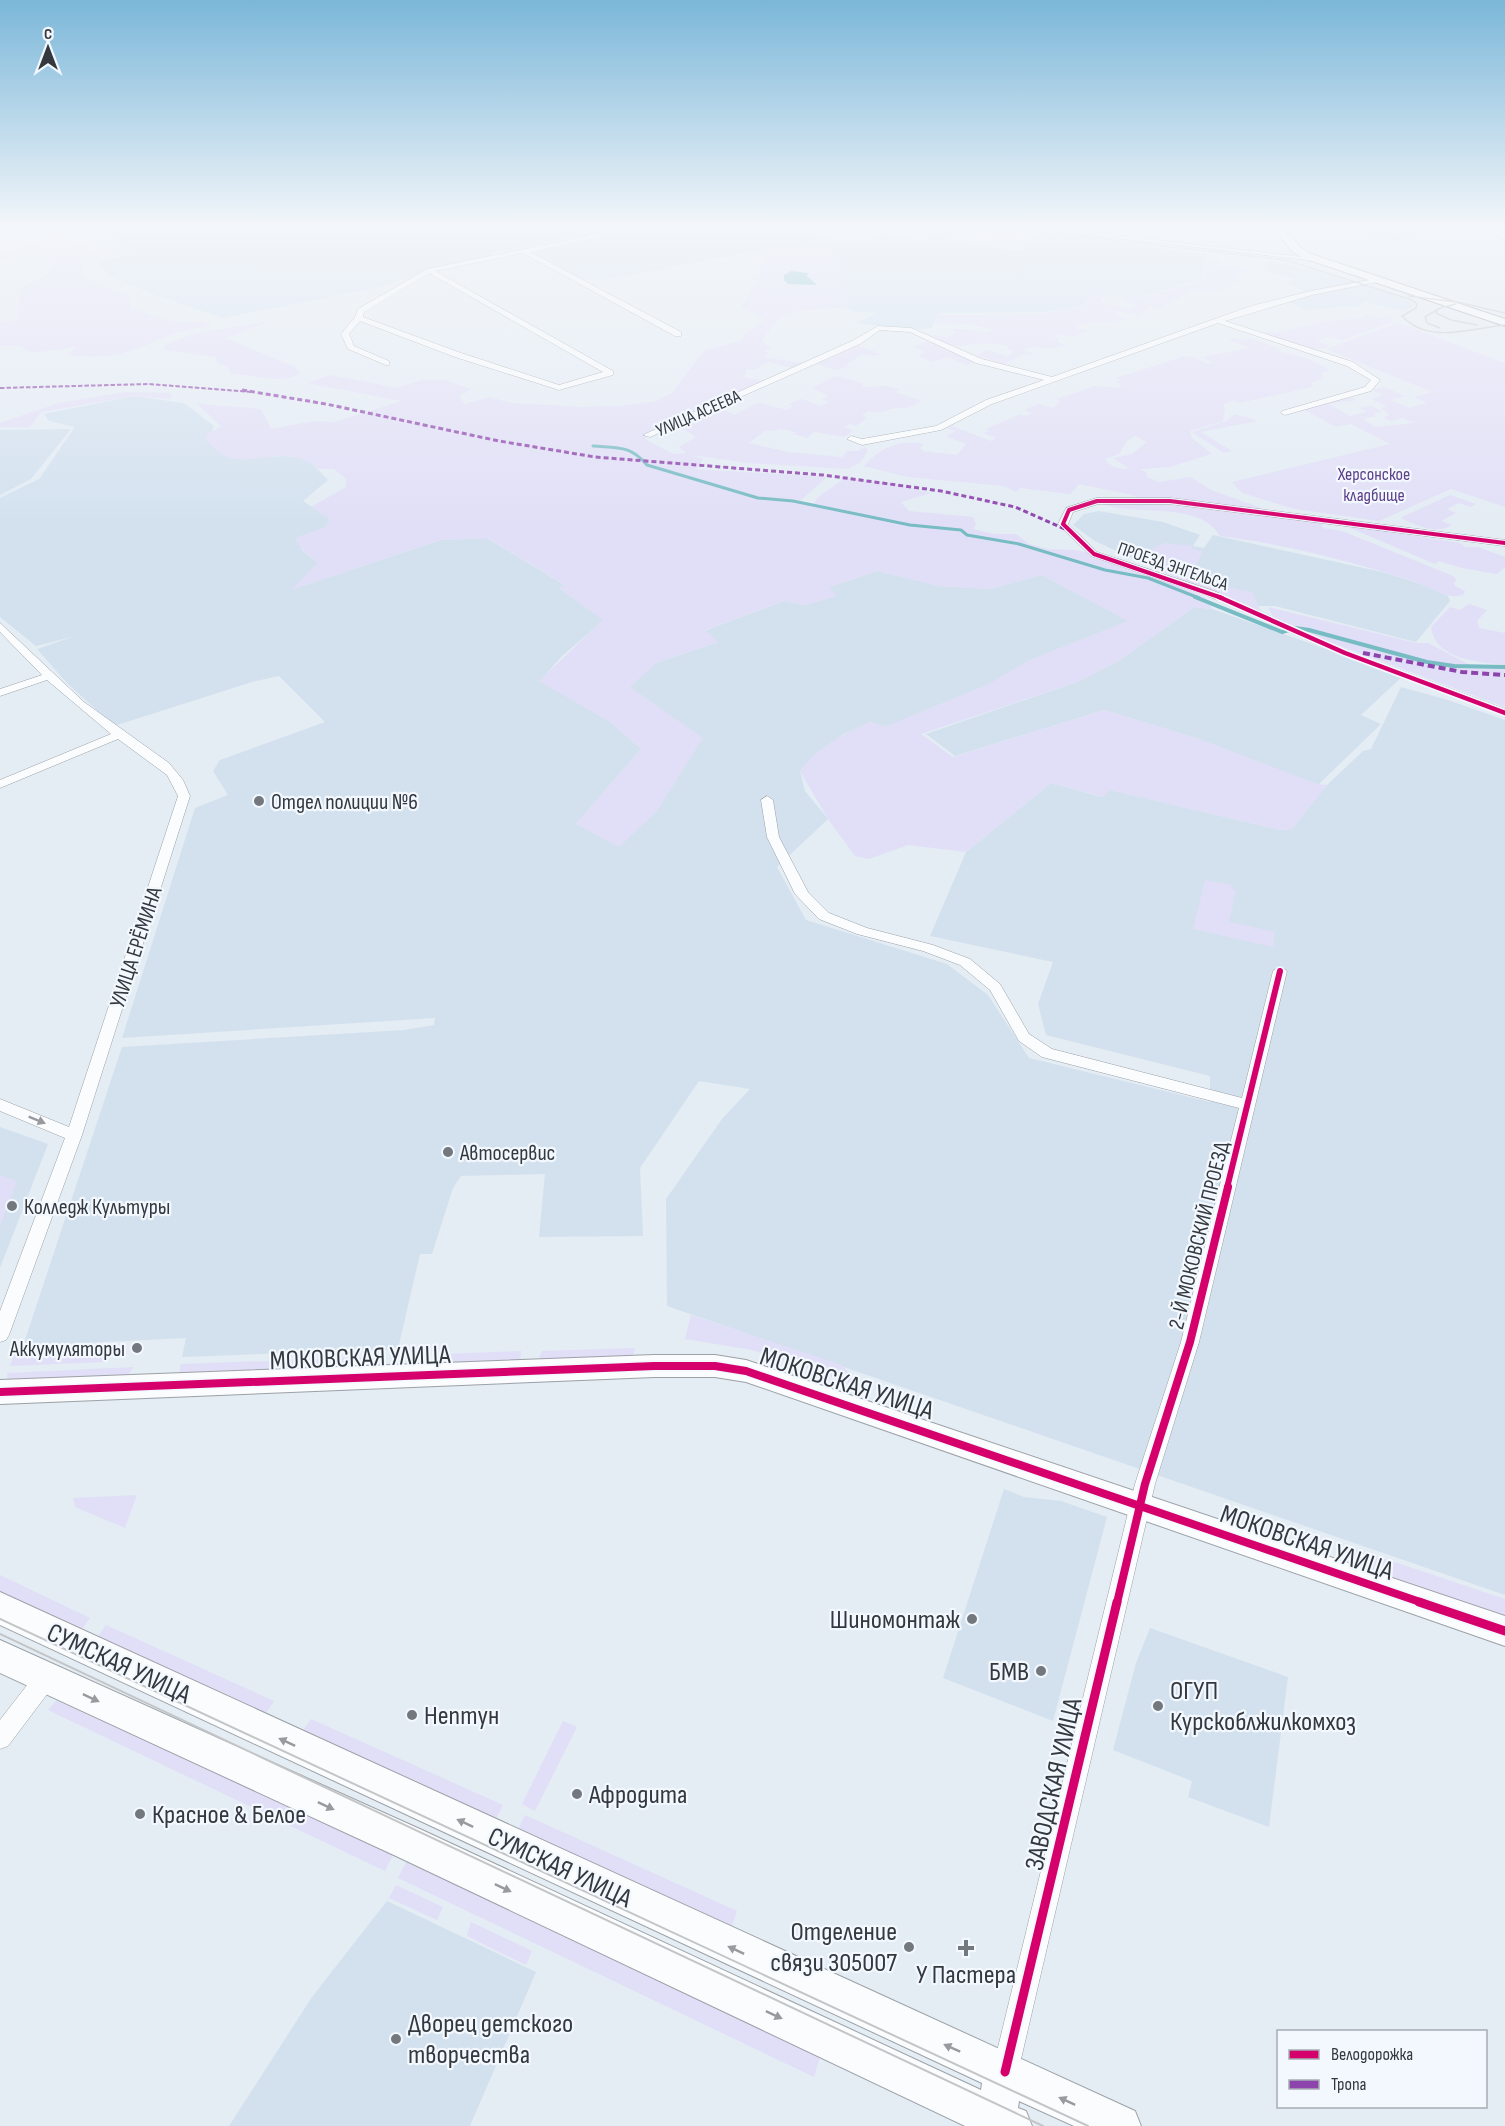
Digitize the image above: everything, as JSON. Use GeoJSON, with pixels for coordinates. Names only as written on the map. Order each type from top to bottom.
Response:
{"type":"FeatureCollection","features":[{"type":"Feature","properties":{"kind":"main road","name":"СУМСКАЯ УЛИЦА"},"geometry":{"type":"LineString","coordinates":[[0,1608],[1120,2126]]}},
{"type":"Feature","properties":{"kind":"main road","name":"СУМСКАЯ УЛИЦА"},"geometry":{"type":"LineString","coordinates":[[0,1656],[409,1843],[999,2123]]}},
{"type":"Feature","properties":{"kind":"main road"},"geometry":{"type":"LineString","coordinates":[[999,2123],[1005,2072]]}},
{"type":"Feature","properties":{"kind":"street"},"geometry":{"type":"LineString","coordinates":[[352,326],[345,334],[347,343],[386,363]]}},
{"type":"Feature","properties":{"kind":"street"},"geometry":{"type":"LineString","coordinates":[[381,326],[458,355],[559,388],[610,373],[528,326]]}},
{"type":"Feature","properties":{"kind":"street"},"geometry":{"type":"LineString","coordinates":[[663,326],[678,334]]}},
{"type":"Feature","properties":{"kind":"street"},"geometry":{"type":"LineString","coordinates":[[851,439],[862,442],[938,428],[989,402],[1204,326]]}},
{"type":"Feature","properties":{"kind":"street"},"geometry":{"type":"LineString","coordinates":[[1235,326],[1341,360],[1373,376],[1376,380],[1368,389],[1285,413]]}},
{"type":"Feature","properties":{"kind":"street","name":"УЛИЦА АСЕЕВА"},"geometry":{"type":"LineString","coordinates":[[647,435],[857,342],[878,328],[911,330],[979,361],[1050,379]]}},
{"type":"Feature","properties":{"kind":"street","name":"ПРОЕЗД ЭНГЕЛЬСА"},"geometry":{"type":"LineString","coordinates":[[1505,543],[1170,501],[1086,502],[1069,510],[1062,524],[1094,554],[1210,593],[1345,653],[1505,713]]}},
{"type":"Feature","properties":{"kind":"street","name":"УЛИЦА ЕРЁМИНА"},"geometry":{"type":"LineString","coordinates":[[0,626],[48,676],[118,735],[162,765],[177,780],[184,796],[74,1135],[0,1335]]}},
{"type":"Feature","properties":{"kind":"street"},"geometry":{"type":"LineString","coordinates":[[0,693],[48,676]]}},
{"type":"Feature","properties":{"kind":"street"},"geometry":{"type":"LineString","coordinates":[[0,784],[118,735]]}},
{"type":"Feature","properties":{"kind":"street"},"geometry":{"type":"LineString","coordinates":[[767,800],[773,837],[802,894],[824,916],[862,930],[928,948],[965,962],[995,987],[1024,1037],[1047,1053],[1248,1105]]}},
{"type":"Feature","properties":{"kind":"street","name":"2-Й МОКОВСКИЙ ПРОЕЗД"},"geometry":{"type":"LineString","coordinates":[[1140,1506],[1190,1342],[1280,970]]}},
{"type":"Feature","properties":{"kind":"street"},"geometry":{"type":"LineString","coordinates":[[0,1105],[74,1135]]}},
{"type":"Feature","properties":{"kind":"street","name":"МОКОВСКАЯ УЛИЦА"},"geometry":{"type":"LineString","coordinates":[[0,1392],[654,1366],[715,1366],[746,1371],[1505,1632]]}},
{"type":"Feature","properties":{"kind":"street","name":"ЗАВОДСКАЯ УЛИЦА"},"geometry":{"type":"LineString","coordinates":[[1005,2072],[1140,1506]]}},
{"type":"Feature","properties":{"kind":"street"},"geometry":{"type":"LineString","coordinates":[[0,1738],[46,1678]]}},
{"type":"Feature","properties":{"kind":"shaded area"},"geometry":{"type":"Polygon","coordinates":[[[884,326],[932,326],[918,330],[884,326]]]}},
{"type":"Feature","properties":{"kind":"shaded area"},"geometry":{"type":"Polygon","coordinates":[[[134,396],[184,403],[214,426],[212,432],[205,437],[244,458],[285,456],[307,458],[328,480],[303,501],[330,519],[325,528],[296,538],[302,550],[318,563],[293,589],[441,540],[487,538],[566,586],[559,588],[604,620],[561,657],[540,681],[609,721],[641,749],[576,824],[657,811],[629,687],[656,663],[718,642],[704,631],[784,601],[805,605],[836,596],[829,587],[877,571],[940,586],[990,589],[1042,575],[1129,621],[1028,661],[990,684],[885,727],[870,722],[842,735],[800,771],[805,791],[828,819],[777,867],[806,920],[947,964],[988,995],[1029,1058],[1210,1102],[1210,1076],[1046,1035],[1038,1004],[1053,962],[930,936],[966,852],[1051,783],[1102,797],[1110,790],[1281,830],[1292,829],[1327,785],[1363,751],[1371,749],[1401,687],[1448,700],[1505,720],[1505,1595],[667,1306],[666,1199],[722,1119],[750,1089],[699,1081],[640,1168],[643,1236],[539,1237],[545,1174],[461,1176],[453,1188],[432,1254],[420,1254],[398,1349],[182,1357],[186,1338],[23,1346],[122,1047],[404,1030],[434,1025],[435,1018],[122,1038],[195,808],[228,795],[213,771],[220,760],[325,722],[279,676],[252,682],[114,726],[67,683],[37,649],[72,637],[36,646],[0,617],[0,498],[39,479],[75,427],[49,421],[44,414],[134,396]]]}},
{"type":"Feature","properties":{"kind":"shaded area"},"geometry":{"type":"Polygon","coordinates":[[[71,429],[31,479],[0,495],[0,430],[71,429]]]}},
{"type":"Feature","properties":{"kind":"shaded area"},"geometry":{"type":"Polygon","coordinates":[[[1099,511],[1163,522],[1200,535],[1193,546],[1204,548],[1213,535],[1382,572],[1431,587],[1448,596],[1450,601],[1416,642],[1275,606],[1254,606],[1226,587],[1207,583],[1208,580],[1144,564],[1095,541],[1073,525],[1084,514],[1099,511]]]}},
{"type":"Feature","properties":{"kind":"shaded area"},"geometry":{"type":"Polygon","coordinates":[[[1194,607],[1212,609],[1403,676],[1361,715],[1381,724],[1318,785],[1196,738],[1104,710],[955,756],[926,734],[1077,682],[1120,660],[1194,607]]]}},
{"type":"Feature","properties":{"kind":"shaded area","name":"Колледж Культуры"},"geometry":{"type":"Polygon","coordinates":[[[0,1127],[48,1144],[0,1268],[0,1127]]]}},
{"type":"Feature","properties":{"kind":"shaded area"},"geometry":{"type":"Polygon","coordinates":[[[1004,1489],[1024,1497],[1061,1501],[1107,1517],[1053,1721],[943,1678],[1004,1489]]]}},
{"type":"Feature","properties":{"kind":"shaded area"},"geometry":{"type":"Polygon","coordinates":[[[1150,1628],[1288,1677],[1269,1827],[1188,1797],[1192,1781],[1113,1750],[1136,1663],[1150,1628]]]}},
{"type":"Feature","properties":{"kind":"shaded area","name":"Дворец детского творчества"},"geometry":{"type":"Polygon","coordinates":[[[387,1901],[536,1972],[470,2126],[229,2126],[312,1997],[387,1901]]]}},
{"type":"Feature","properties":{"kind":"green space"},"geometry":{"type":"Polygon","coordinates":[[[0,326],[207,326],[174,334],[128,352],[106,356],[68,354],[76,347],[32,353],[20,346],[0,346],[0,326]]]}},
{"type":"Feature","properties":{"kind":"green space"},"geometry":{"type":"Polygon","coordinates":[[[239,326],[257,326],[226,338],[295,367],[299,374],[275,379],[231,374],[229,367],[217,363],[216,357],[164,350],[165,345],[193,334],[239,326]]]}},
{"type":"Feature","properties":{"kind":"green space"},"geometry":{"type":"Polygon","coordinates":[[[756,326],[772,326],[763,341],[771,348],[764,351],[769,353],[763,357],[802,363],[792,368],[768,362],[755,370],[747,369],[744,377],[765,381],[648,432],[645,439],[673,454],[686,453],[679,447],[696,437],[683,429],[683,423],[715,411],[734,415],[758,403],[787,410],[793,406],[789,404],[802,399],[821,406],[829,402],[822,399],[829,396],[813,388],[835,376],[863,383],[863,387],[885,386],[900,389],[895,392],[921,401],[905,409],[868,411],[862,415],[867,418],[856,426],[849,424],[845,427],[853,431],[844,437],[814,432],[807,438],[794,434],[796,432],[780,429],[766,430],[749,443],[788,452],[842,457],[847,451],[858,451],[865,447],[868,450],[861,462],[848,469],[748,463],[692,455],[703,459],[696,469],[827,477],[801,500],[788,499],[814,504],[817,498],[845,478],[890,483],[931,493],[901,502],[909,511],[973,517],[976,524],[973,529],[994,534],[1016,534],[1029,544],[1048,549],[1075,550],[1120,559],[1206,598],[1212,609],[1194,607],[1120,660],[1077,682],[921,734],[953,757],[1104,710],[1196,738],[1318,784],[1327,785],[1292,829],[1281,830],[1110,790],[1103,797],[1051,783],[966,852],[908,845],[869,859],[855,856],[828,819],[800,771],[814,755],[841,736],[870,722],[885,727],[989,684],[1028,661],[1128,621],[1042,575],[990,589],[940,586],[877,571],[829,587],[837,596],[805,605],[784,601],[705,630],[718,642],[656,663],[630,687],[703,738],[657,811],[619,847],[576,824],[641,749],[609,721],[539,681],[603,620],[559,588],[565,585],[488,538],[441,540],[291,590],[318,563],[301,548],[296,538],[325,528],[330,519],[311,507],[346,487],[346,479],[334,469],[319,469],[307,461],[294,457],[243,459],[221,454],[204,437],[221,426],[196,403],[261,409],[271,429],[315,421],[334,422],[402,401],[307,383],[330,375],[396,388],[423,380],[445,380],[471,389],[459,397],[465,404],[490,397],[511,403],[579,407],[623,406],[656,401],[672,393],[703,351],[742,340],[744,335],[756,326]]]}},
{"type":"Feature","properties":{"kind":"green space"},"geometry":{"type":"Polygon","coordinates":[[[978,326],[1078,326],[1076,327],[1088,331],[1073,337],[1061,334],[1054,337],[1059,339],[1057,342],[1066,345],[1023,350],[1034,354],[1024,354],[1004,364],[976,355],[987,350],[1007,356],[1012,354],[1012,351],[1007,349],[1009,347],[990,344],[954,346],[930,334],[948,337],[957,332],[951,330],[955,328],[985,333],[992,330],[978,326]]]}},
{"type":"Feature","properties":{"kind":"green space"},"geometry":{"type":"Polygon","coordinates":[[[1304,326],[1380,326],[1342,340],[1330,336],[1317,341],[1330,346],[1314,349],[1263,333],[1270,331],[1277,333],[1304,326]]]}},
{"type":"Feature","properties":{"kind":"green space","name":"Херсонское кладбище"},"geometry":{"type":"Polygon","coordinates":[[[1389,326],[1407,326],[1505,363],[1505,507],[1451,489],[1379,521],[1295,509],[1242,493],[1232,482],[1390,444],[1351,424],[1336,427],[1303,409],[1351,397],[1357,400],[1329,404],[1350,416],[1367,412],[1360,408],[1370,406],[1382,411],[1373,414],[1376,416],[1363,419],[1375,427],[1414,423],[1403,418],[1391,421],[1384,417],[1390,415],[1381,408],[1387,406],[1371,399],[1383,395],[1372,390],[1384,387],[1405,396],[1391,400],[1409,408],[1427,403],[1414,397],[1432,392],[1326,349],[1389,326]]]}},
{"type":"Feature","properties":{"kind":"green space"},"geometry":{"type":"Polygon","coordinates":[[[1250,338],[1281,349],[1278,351],[1309,359],[1330,370],[1322,373],[1323,379],[1312,382],[1312,387],[1239,403],[1233,400],[1223,405],[1225,409],[1223,421],[1190,431],[1192,438],[1212,454],[1170,467],[1140,469],[1146,472],[1147,477],[1159,482],[1191,477],[1211,490],[1278,514],[1138,498],[1079,484],[1070,494],[1020,488],[1016,492],[1004,486],[908,477],[864,466],[884,449],[906,443],[923,444],[920,448],[923,451],[957,455],[966,444],[946,436],[956,431],[947,428],[952,426],[991,441],[996,438],[983,433],[990,431],[986,429],[1020,414],[1027,416],[1032,413],[1025,410],[1038,404],[1053,408],[1060,401],[1057,399],[1095,386],[1117,388],[1122,385],[1117,383],[1121,380],[1116,378],[1185,356],[1197,358],[1207,364],[1212,363],[1203,357],[1248,348],[1228,339],[1250,338]],[[1135,436],[1127,441],[1119,454],[1105,459],[1112,466],[1130,469],[1113,458],[1132,454],[1147,442],[1135,436]]]}},
{"type":"Feature","properties":{"kind":"green space"},"geometry":{"type":"Polygon","coordinates":[[[930,340],[976,362],[966,365],[948,357],[933,362],[918,356],[925,352],[913,347],[930,340]]]}},
{"type":"Feature","properties":{"kind":"green space"},"geometry":{"type":"Polygon","coordinates":[[[858,346],[882,354],[872,356],[863,354],[847,364],[849,366],[835,370],[817,364],[858,346]]]}},
{"type":"Feature","properties":{"kind":"green space"},"geometry":{"type":"Polygon","coordinates":[[[126,392],[171,393],[171,399],[134,396],[41,412],[30,427],[0,427],[0,423],[59,403],[126,392]]]}},
{"type":"Feature","properties":{"kind":"green space"},"geometry":{"type":"Polygon","coordinates":[[[1235,414],[1258,421],[1201,432],[1232,451],[1224,453],[1192,432],[1226,421],[1235,414]]]}},
{"type":"Feature","properties":{"kind":"green space"},"geometry":{"type":"Polygon","coordinates":[[[1450,495],[1476,504],[1471,507],[1459,503],[1447,509],[1456,513],[1441,521],[1452,525],[1446,528],[1433,529],[1419,526],[1400,518],[1450,495]]]}},
{"type":"Feature","properties":{"kind":"green space"},"geometry":{"type":"Polygon","coordinates":[[[1103,504],[1178,505],[1319,522],[1323,528],[1342,531],[1453,576],[1457,580],[1454,583],[1455,586],[1465,591],[1464,594],[1458,596],[1446,595],[1413,581],[1342,560],[1293,548],[1220,536],[1211,525],[1183,513],[1116,508],[1103,504]]]}},
{"type":"Feature","properties":{"kind":"green space"},"geometry":{"type":"Polygon","coordinates":[[[1353,526],[1460,543],[1465,547],[1478,547],[1505,557],[1505,567],[1497,574],[1462,568],[1439,561],[1435,564],[1350,528],[1353,526]]]}},
{"type":"Feature","properties":{"kind":"green space"},"geometry":{"type":"Polygon","coordinates":[[[1165,543],[1192,546],[1192,549],[1203,551],[1190,576],[1209,580],[1208,583],[1252,592],[1262,614],[1154,568],[1147,561],[1149,554],[1155,547],[1165,543]]]}},
{"type":"Feature","properties":{"kind":"green space"},"geometry":{"type":"Polygon","coordinates":[[[1469,604],[1487,610],[1477,621],[1479,628],[1505,633],[1505,665],[1471,660],[1449,653],[1434,638],[1431,627],[1450,607],[1460,610],[1469,604]]]}},
{"type":"Feature","properties":{"kind":"green space"},"geometry":{"type":"Polygon","coordinates":[[[1268,607],[1416,643],[1428,643],[1472,666],[1505,667],[1505,707],[1276,622],[1268,607]]]}},
{"type":"Feature","properties":{"kind":"green space"},"geometry":{"type":"Polygon","coordinates":[[[1205,880],[1232,885],[1231,889],[1236,890],[1229,922],[1275,932],[1273,947],[1193,929],[1205,880]]]}},
{"type":"Feature","properties":{"kind":"green space"},"geometry":{"type":"Polygon","coordinates":[[[0,1175],[17,1181],[0,1226],[0,1175]]]}},
{"type":"Feature","properties":{"kind":"green space"},"geometry":{"type":"Polygon","coordinates":[[[691,1315],[842,1365],[859,1386],[752,1350],[685,1339],[691,1315]]]}},
{"type":"Feature","properties":{"kind":"green space"},"geometry":{"type":"Polygon","coordinates":[[[635,1348],[632,1360],[537,1363],[542,1351],[635,1348]]]}},
{"type":"Feature","properties":{"kind":"green space"},"geometry":{"type":"Polygon","coordinates":[[[107,1351],[104,1362],[10,1366],[14,1355],[107,1351]]]}},
{"type":"Feature","properties":{"kind":"green space"},"geometry":{"type":"Polygon","coordinates":[[[521,1351],[520,1365],[441,1368],[439,1354],[521,1351]]]}},
{"type":"Feature","properties":{"kind":"green space"},"geometry":{"type":"Polygon","coordinates":[[[378,1357],[381,1366],[179,1374],[181,1364],[378,1357]]]}},
{"type":"Feature","properties":{"kind":"green space"},"geometry":{"type":"Polygon","coordinates":[[[134,1367],[126,1377],[8,1383],[7,1373],[134,1367]]]}},
{"type":"Feature","properties":{"kind":"green space"},"geometry":{"type":"Polygon","coordinates":[[[137,1495],[125,1528],[75,1507],[73,1498],[137,1495]]]}},
{"type":"Feature","properties":{"kind":"green space"},"geometry":{"type":"Polygon","coordinates":[[[1344,1545],[1505,1599],[1505,1620],[1347,1564],[1344,1545]]]}},
{"type":"Feature","properties":{"kind":"green space"},"geometry":{"type":"Polygon","coordinates":[[[0,1575],[90,1618],[76,1637],[0,1602],[0,1575]]]}},
{"type":"Feature","properties":{"kind":"green space"},"geometry":{"type":"Polygon","coordinates":[[[106,1625],[274,1701],[261,1721],[92,1644],[106,1625]]]}},
{"type":"Feature","properties":{"kind":"green space"},"geometry":{"type":"Polygon","coordinates":[[[66,1690],[398,1845],[385,1871],[48,1710],[66,1690]]]}},
{"type":"Feature","properties":{"kind":"green space"},"geometry":{"type":"Polygon","coordinates":[[[311,1719],[503,1805],[492,1827],[297,1739],[311,1719]]]}},
{"type":"Feature","properties":{"kind":"green space"},"geometry":{"type":"Polygon","coordinates":[[[563,1721],[577,1727],[535,1811],[522,1804],[563,1721]]]}},
{"type":"Feature","properties":{"kind":"green space"},"geometry":{"type":"Polygon","coordinates":[[[525,1815],[737,1911],[728,1938],[514,1838],[525,1815]]]}},
{"type":"Feature","properties":{"kind":"green space"},"geometry":{"type":"Polygon","coordinates":[[[412,1851],[823,2046],[814,2077],[398,1878],[412,1851]]]}},
{"type":"Feature","properties":{"kind":"green space"},"geometry":{"type":"Polygon","coordinates":[[[396,1885],[443,1907],[437,1920],[389,1898],[396,1885]]]}},
{"type":"Feature","properties":{"kind":"green space"},"geometry":{"type":"Polygon","coordinates":[[[471,1922],[532,1951],[526,1965],[467,1936],[471,1922]]]}},
{"type":"Feature","properties":{"kind":"waterway"},"geometry":{"type":"LineString","coordinates":[[593,446],[623,449],[635,454],[647,465],[758,498],[793,501],[910,525],[961,530],[967,535],[1019,544],[1105,570],[1148,578],[1199,598]]}},
{"type":"Feature","properties":{"kind":"waterway"},"geometry":{"type":"LineString","coordinates":[[1195,597],[1282,632],[1295,628],[1309,630],[1427,662],[1454,666],[1505,667]]}},
{"type":"Feature","properties":{"kind":"tram line"},"geometry":{"type":"LineString","coordinates":[[1416,326],[1437,332],[1497,326]]}},
{"type":"Feature","properties":{"kind":"tram line"},"geometry":{"type":"LineString","coordinates":[[1435,326],[1440,328]]}},
{"type":"Feature","properties":{"kind":"tram line"},"geometry":{"type":"LineString","coordinates":[[0,1619],[1088,2126]]}},
{"type":"Feature","properties":{"kind":"tram line"},"geometry":{"type":"LineString","coordinates":[[0,1634],[1043,2126]]}},
{"type":"Feature","properties":{"kind":"marked path"},"geometry":{"type":"LineString","coordinates":[[0,388],[149,384],[239,390],[326,404],[499,441],[595,457],[823,475],[941,491],[1015,507],[1067,530]]}},
{"type":"Feature","properties":{"kind":"marked path"},"geometry":{"type":"LineString","coordinates":[[1363,653],[1462,672],[1505,675]]}},
{"type":"Feature","properties":{"kind":"cycle path"},"geometry":{"type":"LineString","coordinates":[[1505,543],[1170,501],[1097,501],[1069,510],[1063,524],[1094,554],[1210,593],[1345,653],[1505,713]]}},
{"type":"Feature","properties":{"kind":"cycle path"},"geometry":{"type":"LineString","coordinates":[[1005,2072],[1145,1484],[1190,1342],[1280,971]]}},
{"type":"Feature","properties":{"kind":"cycle path"},"geometry":{"type":"LineString","coordinates":[[0,1392],[654,1366],[715,1366],[746,1371],[1505,1631]]}},
{"type":"Feature","properties":{"kind":"place","name":"Отдел полиции №6"},"geometry":{"type":"Point","coordinates":[259,801]}},
{"type":"Feature","properties":{"kind":"place","name":"Автосервис"},"geometry":{"type":"Point","coordinates":[448,1152]}},
{"type":"Feature","properties":{"kind":"place","name":"Колледж Культуры"},"geometry":{"type":"Point","coordinates":[12,1206]}},
{"type":"Feature","properties":{"kind":"place","name":"Аккумуляторы"},"geometry":{"type":"Point","coordinates":[137,1348]}},
{"type":"Feature","properties":{"kind":"place","name":"Шиномонтаж"},"geometry":{"type":"Point","coordinates":[972,1619]}},
{"type":"Feature","properties":{"kind":"place","name":"БМВ"},"geometry":{"type":"Point","coordinates":[1041,1671]}},
{"type":"Feature","properties":{"kind":"place","name":"ОГУП Курскоблжилкомхоз"},"geometry":{"type":"Point","coordinates":[1158,1706]}},
{"type":"Feature","properties":{"kind":"place","name":"Нептун"},"geometry":{"type":"Point","coordinates":[412,1715]}},
{"type":"Feature","properties":{"kind":"place","name":"Афродита"},"geometry":{"type":"Point","coordinates":[577,1794]}},
{"type":"Feature","properties":{"kind":"place","name":"Красное & Белое"},"geometry":{"type":"Point","coordinates":[140,1814]}},
{"type":"Feature","properties":{"kind":"place","name":"Отделение связи 305007"},"geometry":{"type":"Point","coordinates":[909,1947]}},
{"type":"Feature","properties":{"kind":"place","name":"У Пастера"},"geometry":{"type":"Point","coordinates":[966,1948]}},
{"type":"Feature","properties":{"kind":"place","name":"Дворец детского творчества"},"geometry":{"type":"Point","coordinates":[396,2039]}}]}
